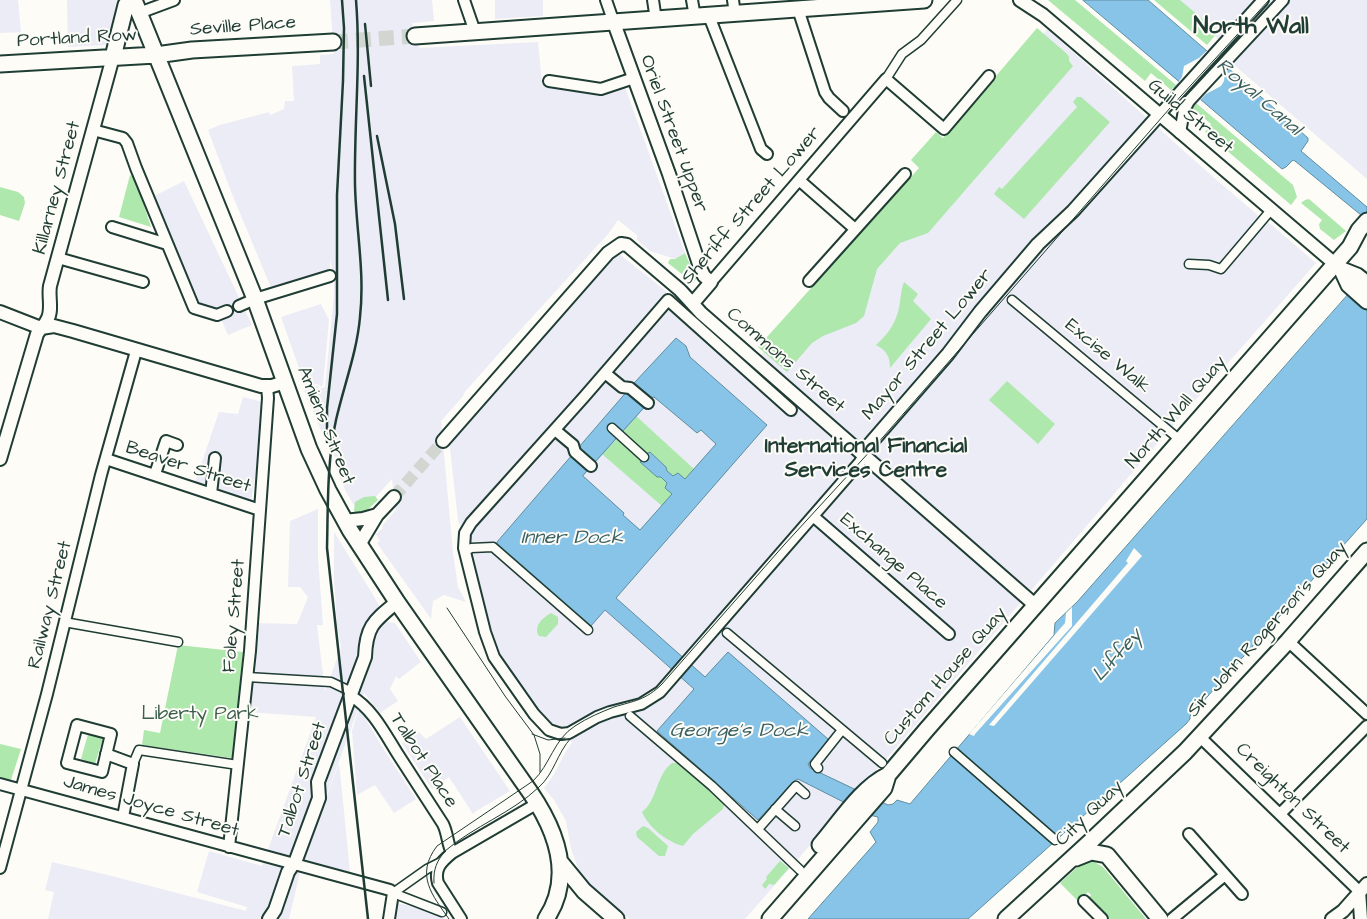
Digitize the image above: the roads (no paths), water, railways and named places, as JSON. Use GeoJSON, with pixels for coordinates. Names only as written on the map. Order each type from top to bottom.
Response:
{"type":"FeatureCollection","features":[{"type":"Feature","properties":{"kind":"main road"},"geometry":{"type":"LineString","coordinates":[[415,36],[702,17],[734,7],[777,5],[798,9],[832,3],[924,0]]}},
{"type":"Feature","properties":{"kind":"main road","name":"Amiens Street"},"geometry":{"type":"LineString","coordinates":[[135,4],[255,299],[311,455],[359,545],[538,803],[551,828],[561,863]]}},
{"type":"Feature","properties":{"kind":"main road"},"geometry":{"type":"LineString","coordinates":[[113,57],[126,5],[135,4]]}},
{"type":"Feature","properties":{"kind":"main road","name":"Seville Place"},"geometry":{"type":"LineString","coordinates":[[156,55],[192,50],[333,42]]}},
{"type":"Feature","properties":{"kind":"main road","name":"Portland Row"},"geometry":{"type":"LineString","coordinates":[[0,64],[156,55]]}},
{"type":"Feature","properties":{"kind":"main road","name":"North Wall Quay"},"geometry":{"type":"LineString","coordinates":[[1035,605],[1180,440],[1339,267],[1350,247],[1364,229]]}},
{"type":"Feature","properties":{"kind":"main road"},"geometry":{"type":"LineString","coordinates":[[1339,267],[1358,282],[1367,301]]}},
{"type":"Feature","properties":{"kind":"main road","name":"Sir John Rogerson's Quay"},"geometry":{"type":"LineString","coordinates":[[1199,736],[1288,641],[1367,552]]}},
{"type":"Feature","properties":{"kind":"main road","name":"Custom House Quay"},"geometry":{"type":"LineString","coordinates":[[770,919],[870,795],[876,781],[885,769],[1035,605]]}},
{"type":"Feature","properties":{"kind":"main road","name":"City Quay"},"geometry":{"type":"LineString","coordinates":[[1006,919],[1170,766],[1199,736]]}},
{"type":"Feature","properties":{"kind":"main road","name":"Custom House Quay"},"geometry":{"type":"LineString","coordinates":[[758,919],[800,870],[857,810]]}},
{"type":"Feature","properties":{"kind":"main road"},"geometry":{"type":"LineString","coordinates":[[1107,855],[1109,832],[1117,815]]}},
{"type":"Feature","properties":{"kind":"main road"},"geometry":{"type":"LineString","coordinates":[[1061,869],[1078,856],[1091,852],[1107,855],[1160,919]]}},
{"type":"Feature","properties":{"kind":"main road"},"geometry":{"type":"LineString","coordinates":[[546,919],[558,896],[561,863]]}},
{"type":"Feature","properties":{"kind":"main road"},"geometry":{"type":"LineString","coordinates":[[561,863],[584,891],[616,919]]}},
{"type":"Feature","properties":{"kind":"street"},"geometry":{"type":"LineString","coordinates":[[135,4],[174,0]]}},
{"type":"Feature","properties":{"kind":"street"},"geometry":{"type":"LineString","coordinates":[[464,0],[475,32]]}},
{"type":"Feature","properties":{"kind":"street"},"geometry":{"type":"LineString","coordinates":[[606,0],[614,23]]}},
{"type":"Feature","properties":{"kind":"street"},"geometry":{"type":"LineString","coordinates":[[653,0],[656,20]]}},
{"type":"Feature","properties":{"kind":"street"},"geometry":{"type":"LineString","coordinates":[[692,0],[702,17],[761,149],[767,154]]}},
{"type":"Feature","properties":{"kind":"street","name":"Sheriff Street Lower"},"geometry":{"type":"LineString","coordinates":[[442,441],[614,247],[621,244],[632,248],[693,303],[886,79],[902,54],[922,40],[957,0]]}},
{"type":"Feature","properties":{"kind":"street","name":"Guild Street"},"geometry":{"type":"LineString","coordinates":[[1020,0],[1043,16],[1339,267]]}},
{"type":"Feature","properties":{"kind":"street"},"geometry":{"type":"LineString","coordinates":[[1159,115],[1263,0]]}},
{"type":"Feature","properties":{"kind":"street"},"geometry":{"type":"LineString","coordinates":[[1180,132],[1184,110],[1189,101],[1283,0]]}},
{"type":"Feature","properties":{"kind":"street"},"geometry":{"type":"LineString","coordinates":[[798,9],[825,92],[843,111]]}},
{"type":"Feature","properties":{"kind":"street","name":"Oriel Street Upper"},"geometry":{"type":"LineString","coordinates":[[614,23],[669,174],[701,270],[704,276],[712,282]]}},
{"type":"Feature","properties":{"kind":"street","name":"Killarney Street"},"geometry":{"type":"LineString","coordinates":[[0,459],[37,334],[47,321],[50,313],[48,294],[113,57]]}},
{"type":"Feature","properties":{"kind":"street"},"geometry":{"type":"LineString","coordinates":[[886,79],[944,129],[990,76]]}},
{"type":"Feature","properties":{"kind":"street"},"geometry":{"type":"LineString","coordinates":[[548,81],[601,89],[634,78]]}},
{"type":"Feature","properties":{"kind":"street","name":"Mayor Street Lower"},"geometry":{"type":"LineString","coordinates":[[465,552],[488,642],[500,668],[534,714],[549,730],[564,735],[597,717],[649,700],[660,692],[673,678],[860,462],[868,446],[948,354],[980,312],[1038,244],[1073,211],[1159,115]]}},
{"type":"Feature","properties":{"kind":"street"},"geometry":{"type":"LineString","coordinates":[[93,130],[123,138],[127,142],[194,308],[217,315],[227,311]]}},
{"type":"Feature","properties":{"kind":"street"},"geometry":{"type":"LineString","coordinates":[[809,281],[905,174]]}},
{"type":"Feature","properties":{"kind":"street"},"geometry":{"type":"LineString","coordinates":[[799,180],[855,229]]}},
{"type":"Feature","properties":{"kind":"street"},"geometry":{"type":"LineString","coordinates":[[1189,264],[1221,268],[1271,210]]}},
{"type":"Feature","properties":{"kind":"street"},"geometry":{"type":"LineString","coordinates":[[112,228],[167,244]]}},
{"type":"Feature","properties":{"kind":"street"},"geometry":{"type":"LineString","coordinates":[[58,258],[143,282]]}},
{"type":"Feature","properties":{"kind":"street"},"geometry":{"type":"LineString","coordinates":[[239,306],[255,299],[330,276]]}},
{"type":"Feature","properties":{"kind":"street"},"geometry":{"type":"LineString","coordinates":[[465,552],[465,533],[471,523],[668,300],[791,410]]}},
{"type":"Feature","properties":{"kind":"street","name":"Excise Walk"},"geometry":{"type":"LineString","coordinates":[[1012,300],[1180,440]]}},
{"type":"Feature","properties":{"kind":"street","name":"Commons Street"},"geometry":{"type":"LineString","coordinates":[[693,303],[715,325],[1035,605]]}},
{"type":"Feature","properties":{"kind":"street"},"geometry":{"type":"LineString","coordinates":[[0,312],[40,328],[54,326],[136,351],[267,386],[285,382]]}},
{"type":"Feature","properties":{"kind":"street","name":"Railway Street"},"geometry":{"type":"LineString","coordinates":[[0,868],[47,694],[106,459],[136,351]]}},
{"type":"Feature","properties":{"kind":"street"},"geometry":{"type":"LineString","coordinates":[[605,373],[622,387],[630,388],[648,403]]}},
{"type":"Feature","properties":{"kind":"street","name":"Foley Street"},"geometry":{"type":"LineString","coordinates":[[229,847],[247,677],[268,398],[267,386]]}},
{"type":"Feature","properties":{"kind":"street"},"geometry":{"type":"LineString","coordinates":[[612,428],[644,457]]}},
{"type":"Feature","properties":{"kind":"street"},"geometry":{"type":"LineString","coordinates":[[555,430],[573,445],[575,452],[591,466]]}},
{"type":"Feature","properties":{"kind":"street"},"geometry":{"type":"LineString","coordinates":[[155,474],[166,442],[177,445]]}},
{"type":"Feature","properties":{"kind":"street"},"geometry":{"type":"LineString","coordinates":[[211,494],[215,458]]}},
{"type":"Feature","properties":{"kind":"street","name":"Beaver Street"},"geometry":{"type":"LineString","coordinates":[[106,459],[260,510]]}},
{"type":"Feature","properties":{"kind":"street"},"geometry":{"type":"LineString","coordinates":[[359,545],[377,515],[394,497]]}},
{"type":"Feature","properties":{"kind":"street"},"geometry":{"type":"LineString","coordinates":[[344,520],[363,519],[377,515]]}},
{"type":"Feature","properties":{"kind":"street","name":"Exchange Place"},"geometry":{"type":"LineString","coordinates":[[813,516],[949,634]]}},
{"type":"Feature","properties":{"kind":"street"},"geometry":{"type":"LineString","coordinates":[[465,552],[471,548],[493,547],[588,630]]}},
{"type":"Feature","properties":{"kind":"street","name":"Talbot Street"},"geometry":{"type":"LineString","coordinates":[[269,919],[275,910],[288,872],[293,864],[319,798],[318,782],[365,657],[365,643],[369,630],[378,618],[397,602]]}},
{"type":"Feature","properties":{"kind":"street"},"geometry":{"type":"LineString","coordinates":[[64,622],[178,642]]}},
{"type":"Feature","properties":{"kind":"street"},"geometry":{"type":"LineString","coordinates":[[727,633],[842,730],[885,769]]}},
{"type":"Feature","properties":{"kind":"street"},"geometry":{"type":"LineString","coordinates":[[1288,641],[1367,714]]}},
{"type":"Feature","properties":{"kind":"street"},"geometry":{"type":"LineString","coordinates":[[247,677],[331,682],[352,694]]}},
{"type":"Feature","properties":{"kind":"street","name":"Talbot Place"},"geometry":{"type":"LineString","coordinates":[[352,694],[370,711],[446,830],[447,843],[452,853]]}},
{"type":"Feature","properties":{"kind":"street"},"geometry":{"type":"LineString","coordinates":[[630,716],[712,786],[800,870]]}},
{"type":"Feature","properties":{"kind":"street"},"geometry":{"type":"LineString","coordinates":[[77,725],[111,734],[106,754],[102,772],[67,763],[77,725]]}},
{"type":"Feature","properties":{"kind":"street"},"geometry":{"type":"LineString","coordinates":[[1280,814],[1367,726]]}},
{"type":"Feature","properties":{"kind":"street"},"geometry":{"type":"LineString","coordinates":[[818,768],[815,764],[842,730]]}},
{"type":"Feature","properties":{"kind":"street","name":"Creighton Street"},"geometry":{"type":"LineString","coordinates":[[1199,736],[1280,814],[1363,887]]}},
{"type":"Feature","properties":{"kind":"street"},"geometry":{"type":"LineString","coordinates":[[123,818],[133,764],[140,750],[238,765]]}},
{"type":"Feature","properties":{"kind":"street"},"geometry":{"type":"LineString","coordinates":[[954,752],[1055,840]]}},
{"type":"Feature","properties":{"kind":"street"},"geometry":{"type":"LineString","coordinates":[[106,754],[133,764]]}},
{"type":"Feature","properties":{"kind":"street","name":"James Joyce Street"},"geometry":{"type":"LineString","coordinates":[[0,784],[390,890],[393,893]]}},
{"type":"Feature","properties":{"kind":"street"},"geometry":{"type":"LineString","coordinates":[[758,829],[796,786],[805,794]]}},
{"type":"Feature","properties":{"kind":"street"},"geometry":{"type":"LineString","coordinates":[[389,919],[393,893],[452,853],[538,803]]}},
{"type":"Feature","properties":{"kind":"street"},"geometry":{"type":"LineString","coordinates":[[775,809],[795,826]]}},
{"type":"Feature","properties":{"kind":"street"},"geometry":{"type":"LineString","coordinates":[[1189,834],[1242,894]]}},
{"type":"Feature","properties":{"kind":"street"},"geometry":{"type":"LineString","coordinates":[[440,862],[436,877],[438,883],[461,919]]}},
{"type":"Feature","properties":{"kind":"street"},"geometry":{"type":"LineString","coordinates":[[1172,919],[1225,875]]}},
{"type":"Feature","properties":{"kind":"street"},"geometry":{"type":"LineString","coordinates":[[1332,919],[1343,911],[1363,887]]}},
{"type":"Feature","properties":{"kind":"street"},"geometry":{"type":"LineString","coordinates":[[1361,919],[1363,887]]}},
{"type":"Feature","properties":{"kind":"street"},"geometry":{"type":"LineString","coordinates":[[393,893],[442,912]]}},
{"type":"Feature","properties":{"kind":"street"},"geometry":{"type":"LineString","coordinates":[[1084,901],[1102,919]]}},
{"type":"Feature","properties":{"kind":"water","name":"Royal Canal"},"geometry":{"type":"Polygon","coordinates":[[[1083,0],[1148,0],[1207,51],[1214,44],[1234,62],[1228,68],[1308,138],[1301,151],[1367,207],[1367,220],[1295,161],[1293,160],[1282,169],[1200,99],[1194,106],[1174,88],[1179,82],[1083,0]]]}},
{"type":"Feature","properties":{"kind":"water"},"geometry":{"type":"Polygon","coordinates":[[[1367,273],[1367,519],[1190,716],[1186,724],[968,919],[808,919],[876,842],[870,832],[878,822],[878,817],[869,815],[798,779],[758,820],[657,731],[694,689],[605,610],[590,627],[497,545],[497,542],[635,382],[676,338],[686,346],[690,357],[767,425],[616,598],[705,677],[728,652],[828,739],[828,742],[808,764],[810,768],[888,805],[893,804],[897,800],[910,804],[1054,635],[1055,623],[1077,602],[1367,273]],[[654,397],[583,476],[640,530],[672,494],[665,488],[667,483],[661,477],[657,477],[640,462],[650,452],[673,476],[678,473],[685,479],[716,444],[701,430],[697,433],[654,397]]]}},
{"type":"Feature","properties":{"kind":"tunnel"},"geometry":{"type":"LineString","coordinates":[[333,42],[415,36]]}},
{"type":"Feature","properties":{"kind":"tunnel"},"geometry":{"type":"LineString","coordinates":[[394,497],[443,441]]}},
{"type":"Feature","properties":{"kind":"tram line"},"geometry":{"type":"LineString","coordinates":[[449,919],[437,902],[428,884],[427,866],[437,846],[533,781],[568,731],[604,711],[645,697],[662,684],[784,545],[884,436],[1170,108],[1269,0]]}},
{"type":"Feature","properties":{"kind":"tram line"},"geometry":{"type":"LineString","coordinates":[[447,608],[505,696],[534,735],[540,754],[540,772]]}},
{"type":"Feature","properties":{"kind":"tram line"},"geometry":{"type":"LineString","coordinates":[[532,734],[548,740],[565,738]]}},
{"type":"Feature","properties":{"kind":"tram line"},"geometry":{"type":"LineString","coordinates":[[434,883],[436,866],[445,851],[468,834],[517,804],[539,787],[548,776],[571,738]]}},
{"type":"Feature","properties":{"kind":"railway"},"geometry":{"type":"LineString","coordinates":[[327,442],[327,408],[337,314],[337,195],[344,28],[342,0]]}},
{"type":"Feature","properties":{"kind":"railway"},"geometry":{"type":"LineString","coordinates":[[356,0],[358,46],[355,185],[361,267],[361,300],[356,343],[333,436],[328,484],[327,548],[368,919]]}},
{"type":"Feature","properties":{"kind":"railway"},"geometry":{"type":"LineString","coordinates":[[365,24],[371,86]]}},
{"type":"Feature","properties":{"kind":"railway"},"geometry":{"type":"LineString","coordinates":[[364,76],[388,300]]}},
{"type":"Feature","properties":{"kind":"railway"},"geometry":{"type":"LineString","coordinates":[[377,136],[395,224],[404,299]]}},
{"type":"Feature","properties":{"kind":"district","name":"North Wall"},"geometry":{"type":"Point","coordinates":[1251,28]}},
{"type":"Feature","properties":{"kind":"district","name":"International Financial Services Centre"},"geometry":{"type":"Point","coordinates":[866,460]}},
{"type":"Feature","properties":{"kind":"water label","name":"Inner Dock"},"geometry":{"type":"Point","coordinates":[572,539]}},
{"type":"Feature","properties":{"kind":"water label","name":"Liffey"},"geometry":{"type":"Point","coordinates":[1118,656]}},
{"type":"Feature","properties":{"kind":"water label","name":"George's Dock"},"geometry":{"type":"Point","coordinates":[739,732]}},
{"type":"Feature","properties":{"kind":"park label","name":"Liberty Park"},"geometry":{"type":"Point","coordinates":[200,715]}}]}
